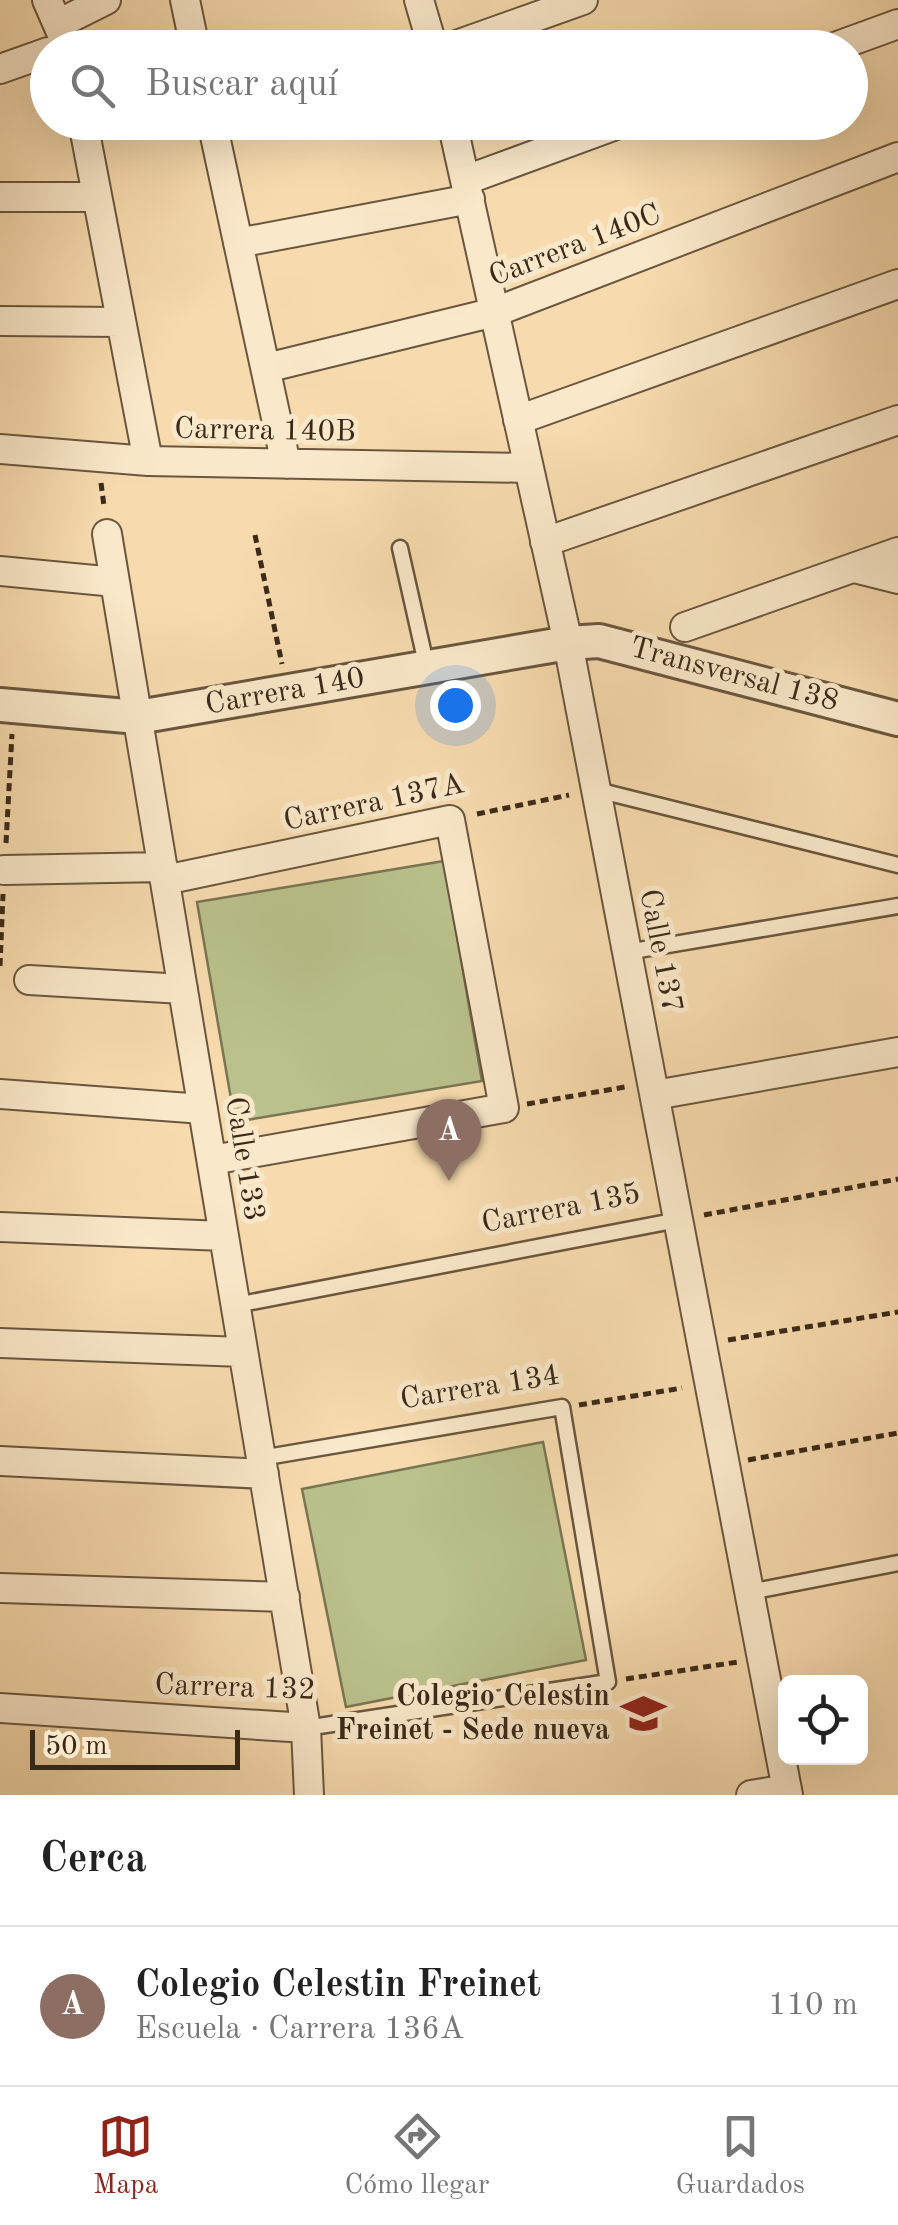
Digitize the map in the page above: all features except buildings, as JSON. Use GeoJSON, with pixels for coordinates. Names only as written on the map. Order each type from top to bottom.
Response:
{"type":"FeatureCollection","features":[{"type":"Feature","properties":{"kind":"street"},"geometry":{"type":"LineString","coordinates":[[66,30],[106,0]]}},
{"type":"Feature","properties":{"kind":"street"},"geometry":{"type":"LineString","coordinates":[[185,0],[192,30]]}},
{"type":"Feature","properties":{"kind":"street"},"geometry":{"type":"LineString","coordinates":[[419,0],[428,30]]}},
{"type":"Feature","properties":{"kind":"street"},"geometry":{"type":"LineString","coordinates":[[499,30],[583,0]]}},
{"type":"Feature","properties":{"kind":"street"},"geometry":{"type":"LineString","coordinates":[[868,35],[898,24]]}},
{"type":"Feature","properties":{"kind":"street"},"geometry":{"type":"LineString","coordinates":[[0,69],[30,52]]}},
{"type":"Feature","properties":{"kind":"street"},"geometry":{"type":"LineString","coordinates":[[86,140],[148,461]]}},
{"type":"Feature","properties":{"kind":"street"},"geometry":{"type":"LineString","coordinates":[[216,140],[286,464]]}},
{"type":"Feature","properties":{"kind":"street","name":"Calle 137"},"geometry":{"type":"LineString","coordinates":[[456,140],[568,644],[788,1792]]}},
{"type":"Feature","properties":{"kind":"street"},"geometry":{"type":"LineString","coordinates":[[238,243],[468,189],[582,140]]}},
{"type":"Feature","properties":{"kind":"street","name":"Carrera 140C"},"geometry":{"type":"LineString","coordinates":[[266,368],[494,312],[898,157]]}},
{"type":"Feature","properties":{"kind":"street"},"geometry":{"type":"LineString","coordinates":[[0,196],[97,197]]}},
{"type":"Feature","properties":{"kind":"street"},"geometry":{"type":"LineString","coordinates":[[518,420],[898,284]]}},
{"type":"Feature","properties":{"kind":"street"},"geometry":{"type":"LineString","coordinates":[[0,321],[121,322]]}},
{"type":"Feature","properties":{"kind":"street"},"geometry":{"type":"LineString","coordinates":[[545,542],[898,420]]}},
{"type":"Feature","properties":{"kind":"street","name":"Carrera 140B"},"geometry":{"type":"LineString","coordinates":[[0,449],[148,461],[529,468]]}},
{"type":"Feature","properties":{"kind":"street","name":"Calle 133"},"geometry":{"type":"LineString","coordinates":[[107,534],[285,1597],[306,1728],[310,1795]]}},
{"type":"Feature","properties":{"kind":"street"},"geometry":{"type":"LineString","coordinates":[[684,627],[898,552]]}},
{"type":"Feature","properties":{"kind":"street"},"geometry":{"type":"LineString","coordinates":[[852,568],[898,580]]}},
{"type":"Feature","properties":{"kind":"street"},"geometry":{"type":"LineString","coordinates":[[0,571],[115,582]]}},
{"type":"Feature","properties":{"kind":"street","name":"Carrera 140"},"geometry":{"type":"LineString","coordinates":[[7,706],[138,717],[568,644]]}},
{"type":"Feature","properties":{"kind":"street","name":"Transversal 138"},"geometry":{"type":"LineString","coordinates":[[568,644],[613,644],[898,719]]}},
{"type":"Feature","properties":{"kind":"street"},"geometry":{"type":"LineString","coordinates":[[212,1160],[504,1108],[450,820]]}},
{"type":"Feature","properties":{"kind":"street","name":"Carrera 137A"},"geometry":{"type":"LineString","coordinates":[[4,870],[164,874],[450,820]]}},
{"type":"Feature","properties":{"kind":"street"},"geometry":{"type":"LineString","coordinates":[[29,980],[183,988]]}},
{"type":"Feature","properties":{"kind":"street"},"geometry":{"type":"LineString","coordinates":[[653,1089],[898,1052]]}},
{"type":"Feature","properties":{"kind":"street"},"geometry":{"type":"LineString","coordinates":[[0,1094],[203,1109]]}},
{"type":"Feature","properties":{"kind":"street"},"geometry":{"type":"LineString","coordinates":[[0,1226],[224,1236]]}},
{"type":"Feature","properties":{"kind":"street"},"geometry":{"type":"LineString","coordinates":[[0,1342],[244,1352]]}},
{"type":"Feature","properties":{"kind":"street","name":"Carrera 134"},"geometry":{"type":"LineString","coordinates":[[0,1461],[263,1466]]}},
{"type":"Feature","properties":{"kind":"street"},"geometry":{"type":"LineString","coordinates":[[0,1588],[285,1597]]}},
{"type":"Feature","properties":{"kind":"street","name":"Carrera 132"},"geometry":{"type":"LineString","coordinates":[[0,1708],[306,1728]]}},
{"type":"Feature","properties":{"kind":"street"},"geometry":{"type":"LineString","coordinates":[[750,1795],[788,1792]]}},
{"type":"Feature","properties":{"kind":"lane"},"geometry":{"type":"LineString","coordinates":[[400,548],[427,668]]}},
{"type":"Feature","properties":{"kind":"lane"},"geometry":{"type":"LineString","coordinates":[[596,789],[898,865]]}},
{"type":"Feature","properties":{"kind":"lane"},"geometry":{"type":"LineString","coordinates":[[627,952],[898,906]]}},
{"type":"Feature","properties":{"kind":"lane","name":"Carrera 135"},"geometry":{"type":"LineString","coordinates":[[236,1304],[678,1220]]}},
{"type":"Feature","properties":{"kind":"lane"},"geometry":{"type":"LineString","coordinates":[[562,1408],[608,1682]]}},
{"type":"Feature","properties":{"kind":"lane","name":"Carrera 134"},"geometry":{"type":"LineString","coordinates":[[263,1466],[562,1408]]}},
{"type":"Feature","properties":{"kind":"lane"},"geometry":{"type":"LineString","coordinates":[[750,1592],[898,1563]]}},
{"type":"Feature","properties":{"kind":"lane","name":"Carrera 132"},"geometry":{"type":"LineString","coordinates":[[306,1728],[608,1682]]}},
{"type":"Feature","properties":{"kind":"path"},"geometry":{"type":"LineString","coordinates":[[97,457],[107,534]]}},
{"type":"Feature","properties":{"kind":"path"},"geometry":{"type":"LineString","coordinates":[[255,535],[287,692]]}},
{"type":"Feature","properties":{"kind":"path"},"geometry":{"type":"LineString","coordinates":[[0,966],[7,706]]}},
{"type":"Feature","properties":{"kind":"path","name":"Carrera 137A"},"geometry":{"type":"LineString","coordinates":[[450,820],[596,789]]}},
{"type":"Feature","properties":{"kind":"path"},"geometry":{"type":"LineString","coordinates":[[504,1108],[653,1089]]}},
{"type":"Feature","properties":{"kind":"path","name":"Carrera 135"},"geometry":{"type":"LineString","coordinates":[[678,1220],[898,1180]]}},
{"type":"Feature","properties":{"kind":"path"},"geometry":{"type":"LineString","coordinates":[[702,1345],[898,1312]]}},
{"type":"Feature","properties":{"kind":"path","name":"Carrera 134"},"geometry":{"type":"LineString","coordinates":[[562,1408],[710,1383]]}},
{"type":"Feature","properties":{"kind":"path"},"geometry":{"type":"LineString","coordinates":[[725,1464],[898,1433]]}},
{"type":"Feature","properties":{"kind":"path"},"geometry":{"type":"LineString","coordinates":[[608,1682],[762,1658]]}},
{"type":"Feature","properties":{"kind":"green space"},"geometry":{"type":"Polygon","coordinates":[[[444,861],[482,1081],[235,1122],[197,902],[444,861]]]}},
{"type":"Feature","properties":{"kind":"green space"},"geometry":{"type":"Polygon","coordinates":[[[543,1442],[586,1660],[346,1707],[302,1489],[543,1442]]]}},
{"type":"Feature","properties":{"kind":"place","name":"Colegio Celestin Freinet"},"geometry":{"type":"Point","coordinates":[449,1181]}},
{"type":"Feature","properties":{"kind":"place","name":"Colegio Celestin Freinet - Sede nueva"},"geometry":{"type":"Point","coordinates":[643,1714]}}]}
